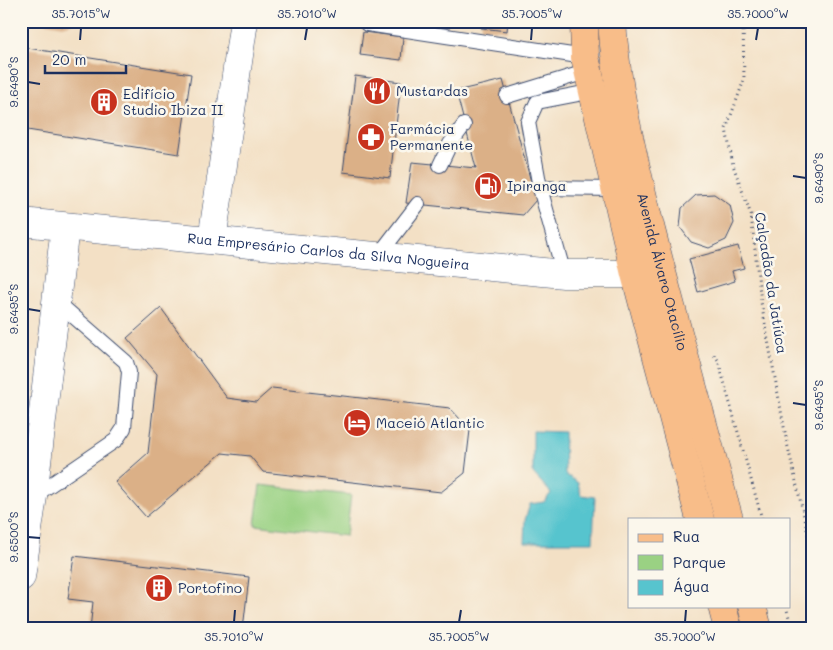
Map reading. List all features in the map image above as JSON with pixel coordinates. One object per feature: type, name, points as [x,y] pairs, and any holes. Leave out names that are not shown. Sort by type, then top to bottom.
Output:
[{"type":"main road","name":"Avenida Álvaro Otacílio","points":[[584,21],[589,73],[616,189],[636,274],[700,518]]},
{"type":"main road","name":"Avenida Álvaro Otacílio","points":[[612,21],[621,100],[642,194],[729,518]]},
{"type":"main road","points":[[723,608],[728,629]]},
{"type":"main road","points":[[753,608],[758,629]]},
{"type":"street","points":[[212,240],[244,21]]},
{"type":"street","name":"Rua Empresário Carlos da Silva Nogueira","points":[[21,222],[564,274],[636,274]]},
{"type":"street","points":[[21,577],[33,496],[65,227]]},
{"type":"lane","points":[[364,21],[367,24],[589,73]]},
{"type":"lane","points":[[508,96],[589,73]]},
{"type":"lane","points":[[564,274],[540,188],[528,122],[537,102],[589,73]]},
{"type":"lane","points":[[440,165],[450,144],[464,125]]},
{"type":"lane","points":[[540,188],[616,189]]},
{"type":"lane","points":[[378,256],[418,204]]},
{"type":"lane","points":[[33,496],[116,440],[124,428],[129,372],[126,362],[56,301]]},
{"type":"path","name":"Calçadão da Jatiúca","points":[[743,21],[744,80],[726,129],[733,165],[751,214],[761,302],[786,443],[812,551]]},
{"type":"path","points":[[787,608],[792,629]]},
{"type":"green space","points":[[260,485],[351,495],[346,536],[255,525]]},
{"type":"water","points":[[533,431],[564,432],[565,474],[578,483],[581,495],[595,497],[593,542],[524,542],[525,520],[530,504],[544,502],[551,493],[533,473]]},
{"type":"building","points":[[38,21],[76,21],[76,22],[63,26]]},
{"type":"building","points":[[482,21],[508,21],[507,31],[481,28]]},
{"type":"building","points":[[363,32],[403,37],[401,60],[360,55]]},
{"type":"building","name":"Edifício Studio Ibiza II","points":[[21,47],[191,74],[179,154],[21,129]]},
{"type":"building","name":"Farmácia Permanente","points":[[355,76],[401,82],[390,178],[343,172]]},
{"type":"building","points":[[503,80],[536,200],[523,215],[406,203],[412,162],[476,168],[456,91]]},
{"type":"building","points":[[714,194],[730,205],[734,223],[726,240],[709,248],[691,242],[680,227],[682,208],[696,195]]},
{"type":"building","points":[[738,246],[744,268],[732,271],[735,281],[698,292],[689,259]]},
{"type":"building","points":[[161,308],[227,398],[256,402],[272,388],[450,408],[470,430],[465,473],[441,492],[263,472],[250,456],[222,453],[146,517],[115,482],[148,453],[157,374],[127,338]]},
{"type":"building","name":"Portofino","points":[[74,556],[249,577],[243,629],[90,629],[93,602],[68,599]]},
{"type":"place","name":"Mustardas","points":[[377,91]]},
{"type":"place","name":"Edifício Studio Ibiza II","points":[[104,102]]},
{"type":"place","name":"Farmácia Permanente","points":[[371,137]]},
{"type":"place","name":"Ipiranga","points":[[488,186]]},
{"type":"place","name":"Maceió Atlantic","points":[[357,423]]},
{"type":"place","name":"Portofino","points":[[159,588]]}]
